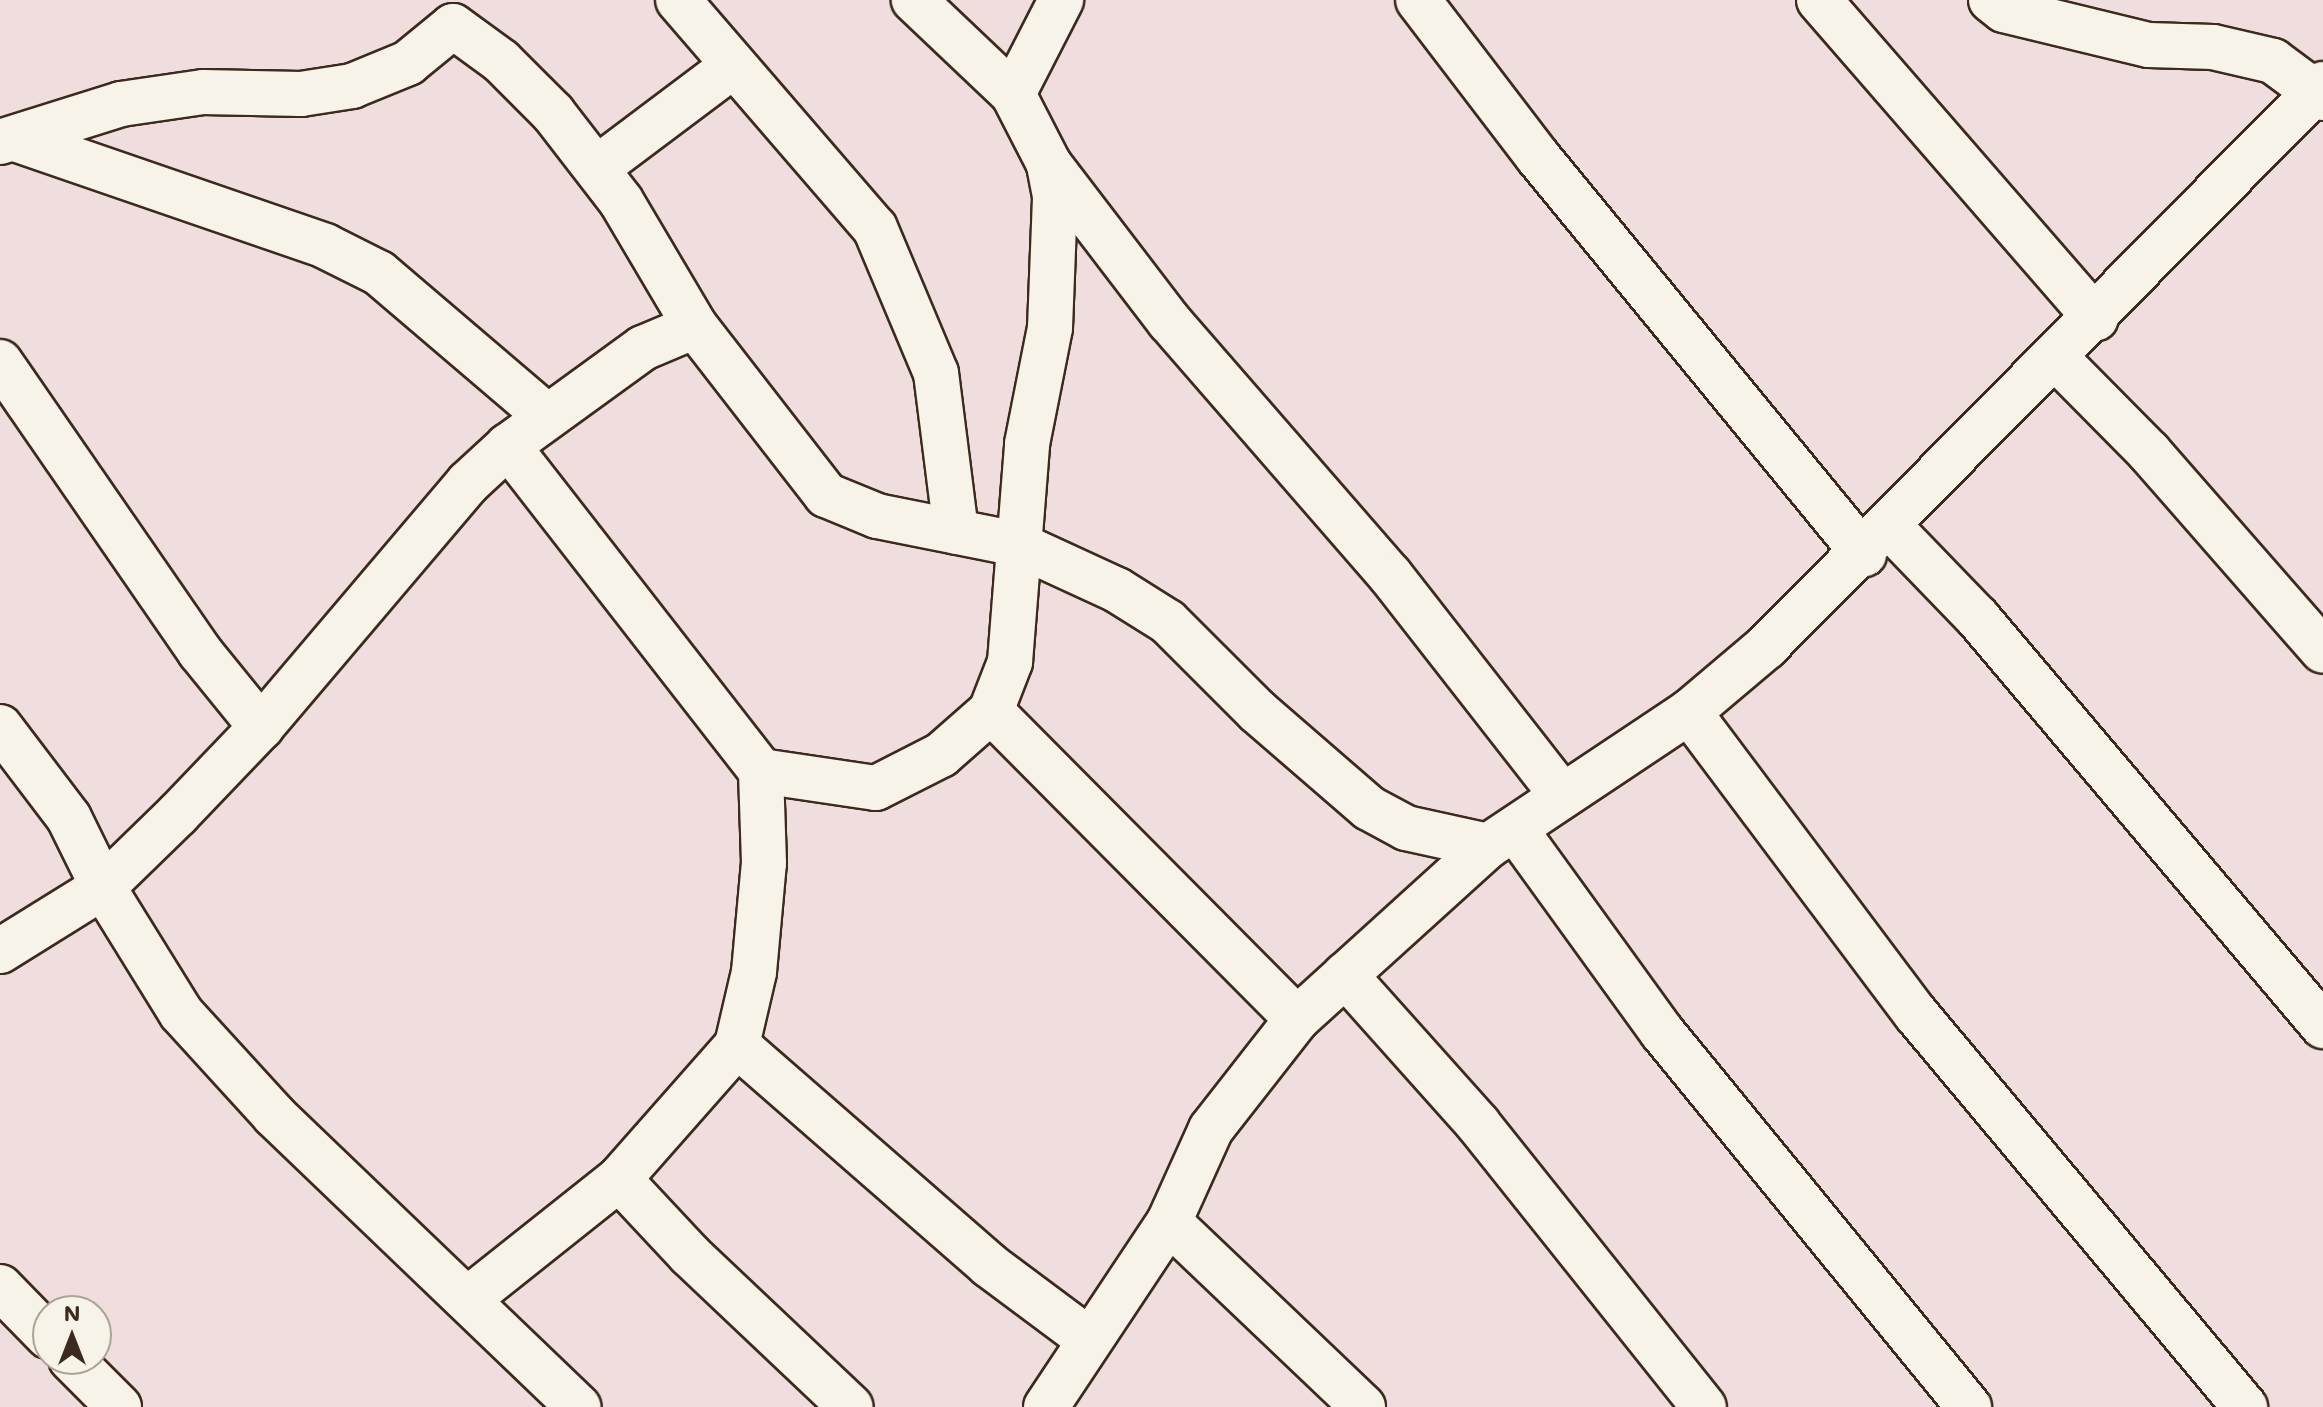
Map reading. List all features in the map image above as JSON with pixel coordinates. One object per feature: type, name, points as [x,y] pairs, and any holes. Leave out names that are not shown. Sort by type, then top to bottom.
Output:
[{"type":"street","points":[[678,0],[875,228],[905,288],[936,373],[956,532]]},
{"type":"street","points":[[914,0],[1013,94],[1049,164],[1169,321],[1390,575],[1562,795]]},
{"type":"street","points":[[1013,94],[1061,0]]},
{"type":"street","points":[[1418,0],[1538,157],[1876,540],[1987,628],[2323,1026]]},
{"type":"street","points":[[1819,0],[2096,319]]},
{"type":"street","points":[[1046,1407],[1087,1338],[1169,1222],[1211,1129],[1297,1019],[1502,837],[1689,712],[1876,540],[2321,91],[2273,61],[2213,47],[2149,45],[2004,10],[1991,0]]},
{"type":"street","points":[[8,140],[121,104],[203,92],[301,94],[352,86],[408,63],[443,13],[501,61],[553,113],[597,168],[695,326],[826,495],[877,516],[1017,544],[1117,590],[1168,622],[1257,711],[1369,808],[1406,828],[1502,837],[1969,1407]]},
{"type":"street","points":[[597,168],[733,66]]},
{"type":"street","points":[[8,140],[325,246],[379,273],[545,415]]},
{"type":"street","points":[[761,771],[876,788],[941,755],[991,711],[1010,662],[1027,444],[1050,328],[1055,196],[1049,164]]},
{"type":"street","points":[[0,951],[103,887],[261,727],[468,483],[508,446],[545,415],[643,348],[695,326]]},
{"type":"street","points":[[2055,357],[2149,452],[2323,651]]},
{"type":"street","points":[[0,362],[200,652],[261,727]]},
{"type":"street","points":[[468,1299],[619,1179],[737,1045],[754,972],[762,879],[761,771],[508,446]]},
{"type":"street","points":[[991,711],[1297,1019]]},
{"type":"street","points":[[1689,712],[1916,1014],[2245,1407]]},
{"type":"street","points":[[0,727],[69,818],[103,887],[181,1013],[274,1115],[579,1407]]},
{"type":"street","points":[[1345,975],[1478,1124],[1704,1407]]},
{"type":"street","points":[[737,1045],[989,1265],[1087,1338]]},
{"type":"street","points":[[619,1179],[690,1255],[851,1407]]},
{"type":"street","points":[[1169,1222],[1363,1407]]},
{"type":"street","points":[[0,1287],[32,1320]]},
{"type":"street","points":[[87,1375],[119,1407]]}]
